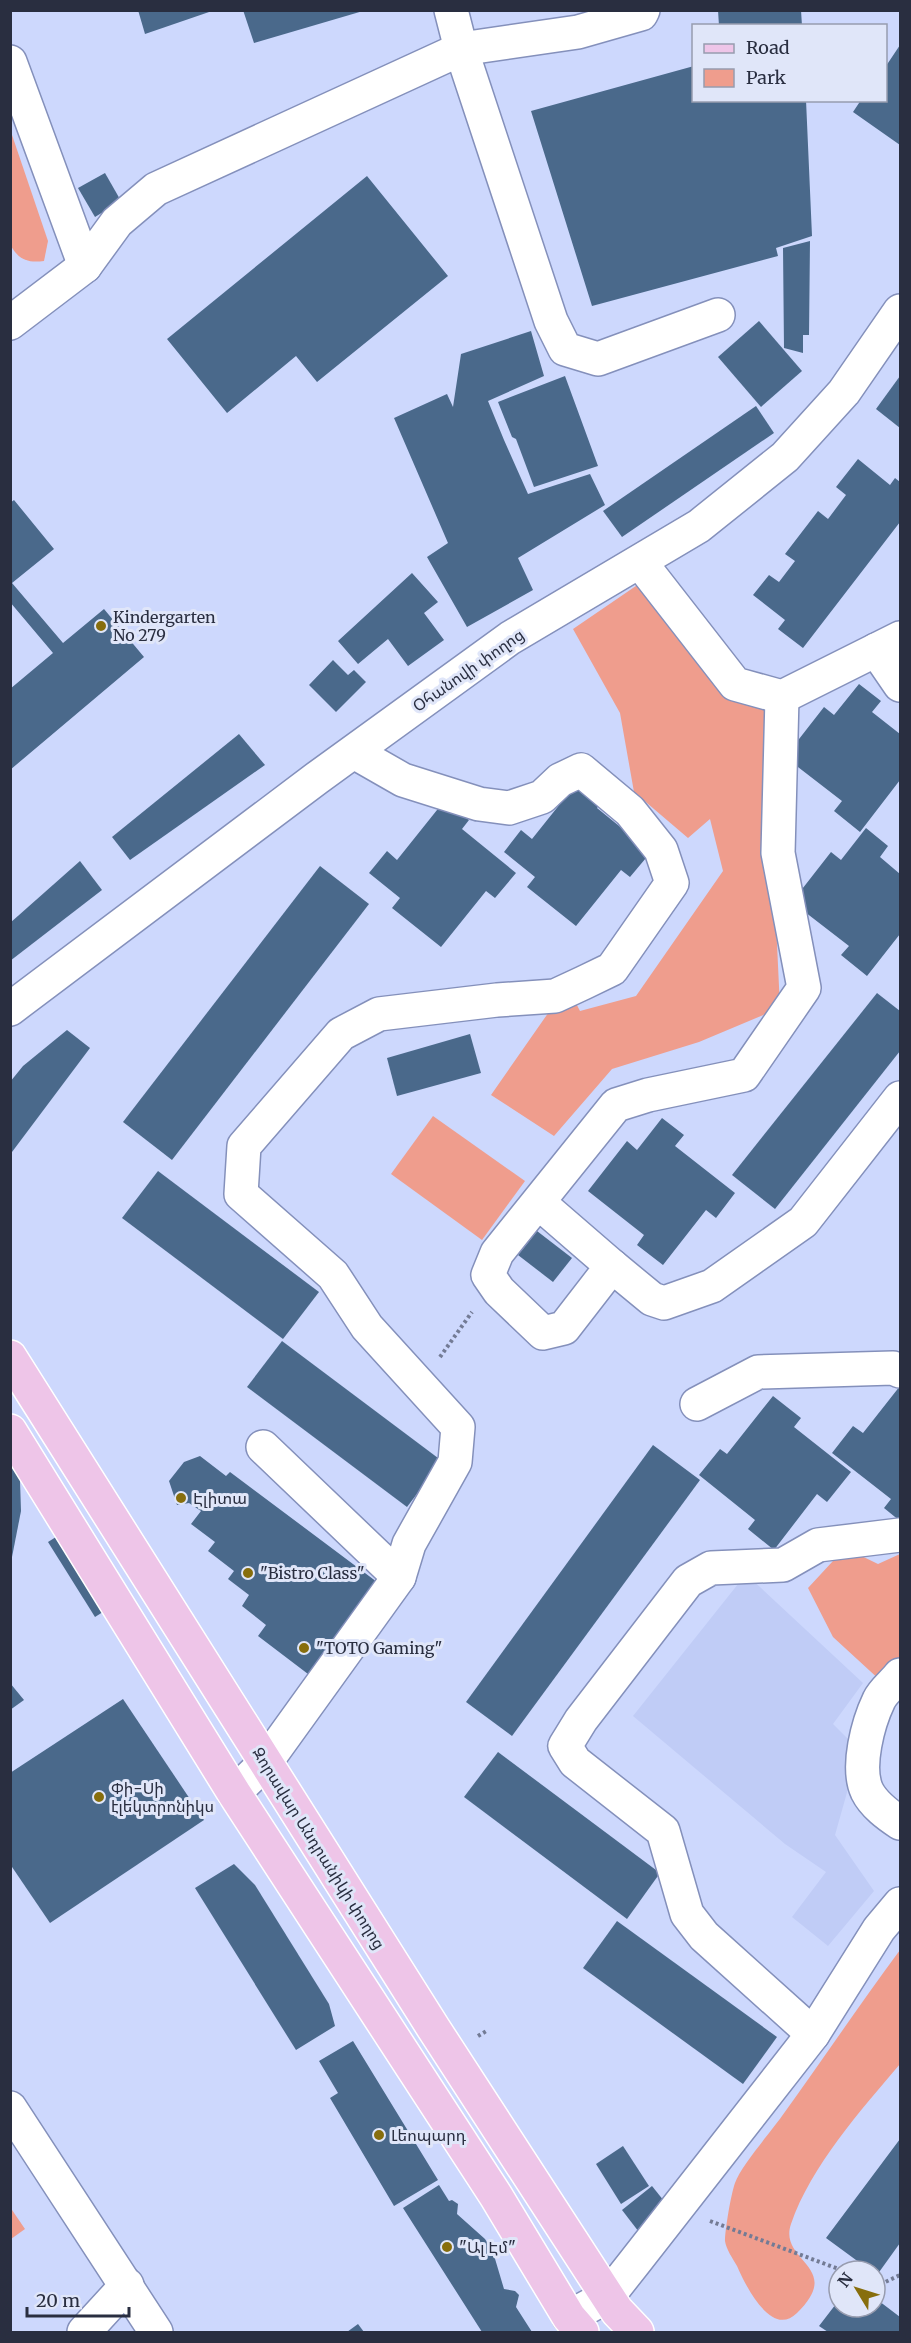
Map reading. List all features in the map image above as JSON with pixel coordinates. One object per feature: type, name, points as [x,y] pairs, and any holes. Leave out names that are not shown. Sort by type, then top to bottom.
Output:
[{"type":"main road","name":"Զորավար Անդրանիկի փողոց","points":[[10,1357],[454,2062],[608,2296],[637,2332]]},
{"type":"main road","points":[[10,1431],[234,1793],[496,2196],[575,2325]]},
{"type":"street","points":[[452,10],[460,49],[551,321],[565,349],[598,359],[718,315]]},
{"type":"street","points":[[10,323],[85,266],[117,222],[156,189],[460,49],[578,32],[641,14],[643,10]]},
{"type":"street","points":[[10,63],[85,266]]},
{"type":"street","name":"Օհանովի փողոց","points":[[10,1009],[510,638],[699,526],[785,457],[844,392],[900,311]]},
{"type":"street","points":[[640,562],[735,684],[782,697],[888,644],[900,685]]},
{"type":"street","points":[[612,1266],[564,1328],[543,1333],[488,1275],[497,1253],[616,1105],[648,1095],[744,1075],[804,988],[778,853],[782,697]]},
{"type":"street","points":[[234,1793],[265,1763],[399,1577],[409,1544],[455,1462],[458,1427],[368,1327],[333,1275],[241,1194],[244,1146],[341,1034],[379,1014],[497,1000],[555,996],[612,969],[672,883],[661,850],[630,811],[581,770],[560,780],[542,797],[508,808],[479,804],[403,780],[354,753]]},
{"type":"street","points":[[538,1202],[652,1299],[664,1303],[712,1286],[803,1222],[900,1098]]},
{"type":"street","points":[[697,1404],[758,1372],[893,1368],[900,1371]]},
{"type":"street","points":[[263,1447],[399,1577]]},
{"type":"street","points":[[813,2034],[704,1935],[687,1914],[663,1832],[575,1762],[565,1746],[581,1720],[688,1581],[711,1568],[783,1565],[818,1545],[900,1535]]},
{"type":"street","points":[[900,1675],[879,1699],[868,1732],[863,1767],[867,1790],[883,1811],[900,1823]]},
{"type":"street","points":[[575,2325],[608,2296],[813,2034],[879,1929],[900,1904]]},
{"type":"street","points":[[10,2109],[156,2332]]},
{"type":"street","points":[[84,2332],[127,2285]]},
{"type":"path","points":[[420,1384],[494,1282]]},
{"type":"path","points":[[677,2209],[827,2265]]},
{"type":"shaded area","points":[[746,1574],[863,1683],[833,1724],[859,1750],[835,1835],[874,1891],[828,1946],[792,1917],[826,1872],[785,1844],[633,1716]]},
{"type":"green space","points":[[11,132],[48,241],[44,261],[24,260],[11,246]]},
{"type":"green space","points":[[652,575],[776,711],[774,880],[780,1008],[699,1042],[612,1069],[554,1136],[491,1095],[567,986],[580,1011],[636,996],[723,871],[710,819],[688,838],[634,792],[620,713],[573,629]]},
{"type":"green space","points":[[433,1116],[525,1181],[482,1240],[391,1174]]},
{"type":"green space","points":[[845,1548],[878,1564],[900,1554],[900,1659],[882,1682],[833,1637],[808,1588]]},
{"type":"green space","points":[[900,1950],[900,2064],[838,2140],[800,2202],[791,2224],[789,2237],[793,2247],[813,2274],[814,2285],[810,2297],[797,2313],[787,2319],[778,2319],[760,2306],[753,2296],[725,2241],[735,2183],[749,2159]]},
{"type":"green space","points":[[10,2207],[25,2229],[11,2239],[10,2239]]},
{"type":"building","points":[[138,10],[212,10],[212,11],[145,34]]},
{"type":"building","points":[[243,10],[363,10],[363,11],[254,43]]},
{"type":"building","points":[[718,10],[801,10],[802,24],[719,24]]},
{"type":"building","points":[[900,45],[900,145],[853,112],[860,102],[887,102],[887,64]]},
{"type":"building","points":[[692,67],[692,102],[806,102],[812,236],[776,248],[778,256],[592,306],[531,111]]},
{"type":"building","points":[[105,173],[121,201],[95,217],[78,188]]},
{"type":"building","points":[[367,176],[448,276],[317,382],[296,356],[227,413],[167,339]]},
{"type":"building","points":[[810,241],[809,335],[803,335],[803,353],[784,348],[783,248]]},
{"type":"building","points":[[759,321],[802,371],[761,407],[718,357]]},
{"type":"building","points":[[531,331],[544,376],[488,401],[504,440],[528,494],[590,474],[605,505],[518,558],[533,590],[467,627],[427,557],[448,543],[394,418],[447,394],[453,407],[461,354]]},
{"type":"building","points":[[565,376],[598,466],[534,487],[516,439],[512,437],[498,402]]},
{"type":"building","points":[[900,376],[900,428],[876,409]]},
{"type":"building","points":[[756,406],[774,433],[622,537],[603,511]]},
{"type":"building","points":[[858,459],[890,485],[895,478],[900,482],[900,522],[803,648],[778,629],[785,620],[753,595],[769,575],[779,582],[795,561],[785,554],[818,511],[828,519],[846,495],[836,487]]},
{"type":"building","name":"Kindergarten No 279","points":[[14,500],[54,549],[12,583],[63,643],[104,609],[144,657],[10,770],[10,689],[53,653],[10,602],[10,503]]},
{"type":"building","points":[[412,573],[438,602],[424,613],[444,640],[408,666],[388,639],[358,664],[338,641]]},
{"type":"building","points":[[333,660],[348,675],[354,670],[366,682],[336,712],[309,685]]},
{"type":"building","points":[[859,684],[881,701],[872,712],[900,734],[900,780],[860,832],[834,811],[842,801],[785,757],[824,707],[834,715]]},
{"type":"building","points":[[239,734],[265,765],[130,860],[112,837]]},
{"type":"building","points":[[580,779],[604,799],[597,808],[651,852],[630,877],[621,870],[576,926],[527,887],[535,877],[504,852],[521,830],[532,839]]},
{"type":"building","points":[[445,800],[469,820],[462,829],[516,873],[495,898],[486,891],[441,947],[392,908],[400,898],[369,873],[387,851],[397,860]]},
{"type":"building","points":[[866,828],[888,846],[880,857],[900,874],[900,934],[867,976],[841,955],[849,946],[792,902],[831,852],[841,860]]},
{"type":"building","points":[[80,861],[102,890],[10,961],[10,923]]},
{"type":"building","points":[[320,866],[369,904],[172,1160],[123,1122]]},
{"type":"building","points":[[877,993],[900,1011],[900,1051],[775,1209],[732,1175]]},
{"type":"building","points":[[67,1030],[90,1048],[12,1152],[10,1082],[23,1066]]},
{"type":"building","points":[[470,1034],[481,1073],[397,1096],[387,1058]]},
{"type":"building","points":[[662,1118],[684,1135],[675,1146],[735,1193],[716,1218],[706,1210],[663,1265],[637,1245],[644,1235],[588,1191],[627,1141],[637,1150]]},
{"type":"building","points":[[158,1171],[319,1292],[283,1339],[122,1218]]},
{"type":"building","points":[[537,1231],[572,1258],[553,1282],[518,1255]]},
{"type":"building","points":[[282,1341],[442,1461],[407,1507],[247,1387]]},
{"type":"building","points":[[900,1386],[900,1521],[884,1508],[891,1499],[832,1453],[853,1426],[863,1433]]},
{"type":"building","points":[[773,1396],[801,1418],[794,1427],[851,1472],[827,1502],[817,1494],[774,1550],[748,1529],[755,1520],[699,1475],[720,1449],[727,1454]]},
{"type":"building","points":[[653,1445],[700,1480],[512,1736],[466,1702]]},
{"type":"building","points":[[10,1449],[19,1450],[21,1511],[12,1557]]},
{"type":"building","points":[[200,1456],[226,1476],[230,1472],[377,1582],[308,1674],[258,1636],[266,1625],[242,1606],[249,1595],[228,1579],[234,1571],[208,1551],[215,1542],[191,1524],[201,1511],[189,1503],[177,1505],[169,1481],[184,1462]]},
{"type":"building","points":[[67,1530],[114,1605],[95,1617],[48,1542]]},
{"type":"building","points":[[10,1683],[24,1700],[10,1710]]},
{"type":"building","name":"Փի-Սի էլեկտրոնիկս","points":[[123,1699],[204,1820],[50,1923],[10,1864],[10,1773]]},
{"type":"building","points":[[498,1752],[660,1873],[627,1919],[464,1797]]},
{"type":"building","points":[[234,1864],[255,1885],[329,2004],[335,2026],[296,2050],[195,1888]]},
{"type":"building","points":[[617,1921],[777,2037],[743,2084],[583,1968]]},
{"type":"building","points":[[353,2041],[438,2180],[394,2206],[330,2098],[338,2093],[319,2061]]},
{"type":"building","points":[[900,2139],[900,2243],[887,2261],[887,2259],[855,2259],[826,2238]]},
{"type":"building","points":[[623,2146],[649,2186],[621,2204],[596,2164]]},
{"type":"building","points":[[439,2185],[449,2201],[452,2200],[458,2204],[457,2214],[485,2239],[493,2252],[504,2289],[515,2291],[519,2295],[516,2307],[532,2332],[482,2332],[403,2208]]},
{"type":"building","points":[[652,2186],[672,2211],[642,2236],[622,2210]]},
{"type":"building","points":[[887,2307],[900,2317],[900,2332],[828,2332],[819,2326],[827,2316],[827,2319],[887,2319]]},
{"type":"building","points":[[358,2324],[364,2332],[347,2332]]},
{"type":"place","name":"Kindergarten No 279","points":[[101,626]]},
{"type":"place","name":"Էլիտա","points":[[181,1498]]},
{"type":"place","name":"\"Bistro Class\"","points":[[248,1573]]},
{"type":"place","name":"\"TOTO Gaming\"","points":[[304,1648]]},
{"type":"place","name":"Փի-Սի էլեկտրոնիկս","points":[[99,1797]]},
{"type":"place","name":"Լեոպարդ","points":[[379,2135]]},
{"type":"place","name":"\"Ալ Էմ\"","points":[[447,2247]]}]
